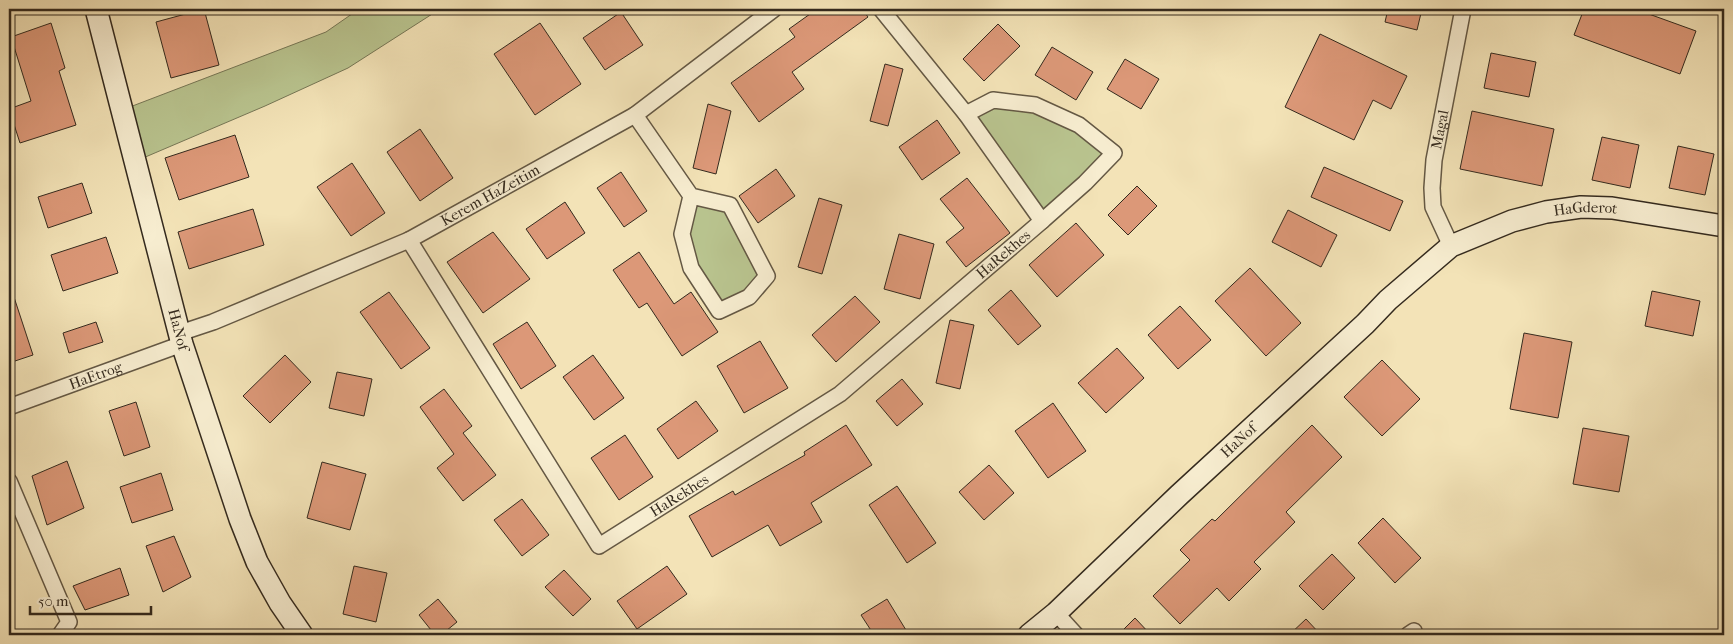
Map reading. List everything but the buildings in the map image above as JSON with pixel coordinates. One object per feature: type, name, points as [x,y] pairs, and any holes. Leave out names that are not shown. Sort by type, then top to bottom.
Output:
[{"type":"street","name":"HaNof","points":[[96,9],[181,339],[240,520],[257,562],[280,603],[302,635]]},
{"type":"street","name":"Kerem HaZeitim","points":[[181,339],[222,318],[409,240],[635,115],[774,9]]},
{"type":"street","name":"HaRekhes","points":[[881,9],[966,114],[1042,221]]},
{"type":"street","name":"Magal","points":[[1451,246],[1433,207],[1432,188],[1435,151],[1463,9]]},
{"type":"street","name":"HaRekhes","points":[[409,240],[599,546],[840,394],[1042,221],[1085,183],[1114,153],[1079,125],[1035,105],[993,100],[966,114]]},
{"type":"street","points":[[635,115],[691,196],[730,205],[767,276],[750,297],[719,311],[691,268],[682,234],[691,196]]},
{"type":"street","name":"HaGderot","points":[[1451,246],[1512,222],[1546,212],[1581,207],[1612,208],[1724,226]]},
{"type":"street","name":"HaNof","points":[[1029,635],[1056,613],[1365,324],[1388,300],[1451,246]]},
{"type":"street","name":"HaEtrog","points":[[9,407],[181,339]]},
{"type":"street","points":[[9,481],[69,622],[60,635]]},
{"type":"street","points":[[1056,613],[1076,635]]},
{"type":"green space","points":[[359,9],[440,9],[348,68],[136,161],[122,110],[326,32]]},
{"type":"green space","points":[[993,100],[1035,105],[1114,153],[1042,221],[966,114]]},
{"type":"green space","points":[[691,196],[730,205],[767,276],[719,311],[682,234]]}]
